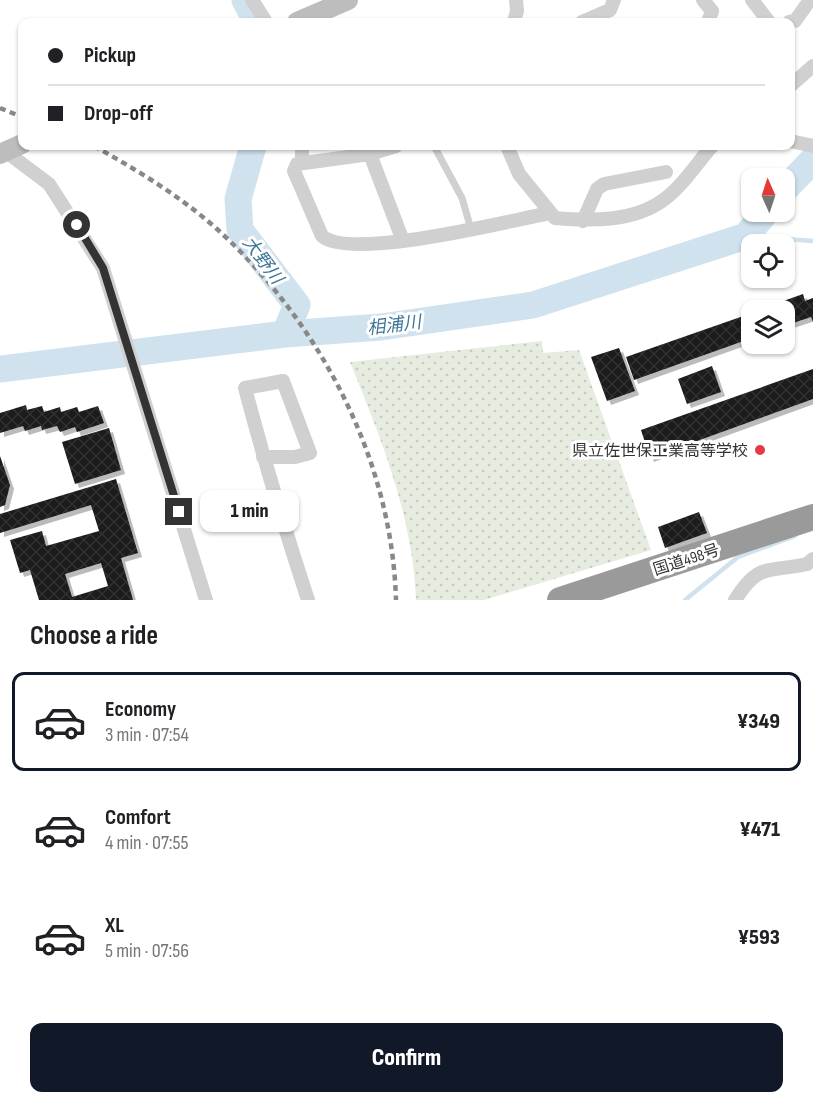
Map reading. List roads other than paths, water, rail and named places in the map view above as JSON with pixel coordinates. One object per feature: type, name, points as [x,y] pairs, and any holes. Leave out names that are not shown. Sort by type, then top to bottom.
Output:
[{"type":"highway","name":"国道498号","points":[[560,600],[813,517]]},
{"type":"street","points":[[252,0],[263,18]]},
{"type":"street","points":[[306,18],[348,0]]},
{"type":"street","points":[[515,18],[518,11],[516,0]]},
{"type":"street","points":[[591,18],[610,10],[614,0]]},
{"type":"street","points":[[703,0],[712,11],[709,18]]},
{"type":"street","points":[[752,0],[766,18]]},
{"type":"street","points":[[794,18],[810,0]]},
{"type":"street","points":[[795,18],[813,21]]},
{"type":"street","points":[[795,82],[813,66]]},
{"type":"street","points":[[795,142],[813,146]]},
{"type":"street","points":[[9,150],[49,184],[103,268],[206,600]]},
{"type":"street","points":[[302,150],[302,164]]},
{"type":"street","points":[[509,150],[519,174],[555,218],[584,221],[626,215],[661,202],[708,150]]},
{"type":"street","points":[[403,241],[372,151],[297,164],[294,171],[322,236],[329,243],[342,245],[403,241],[550,213]]},
{"type":"street","points":[[584,221],[597,189],[604,184],[666,172]]},
{"type":"street","points":[[263,457],[295,457],[310,453],[283,381],[245,388],[263,457],[308,600]]},
{"type":"street","points":[[735,600],[749,578],[757,572],[807,564],[813,559]]},
{"type":"lane","points":[[436,150],[462,198],[471,229]]},
{"type":"waterway","name":"大野川","points":[[245,0],[255,18]]},
{"type":"waterway","name":"大野川","points":[[252,150],[238,199],[240,230],[297,305],[285,334]]},
{"type":"waterway","name":"相浦川","points":[[795,179],[813,160]]},
{"type":"waterway","name":"相浦川","points":[[0,369],[285,334],[381,327],[533,305],[746,236],[758,222]]},
{"type":"waterway","points":[[795,240],[813,241]]},
{"type":"waterway","points":[[685,600],[738,557],[795,536]]},
{"type":"railway","points":[[0,108],[18,115]]},
{"type":"railway","points":[[101,150],[158,184],[217,229],[254,266],[288,307],[318,351],[344,397],[365,445],[381,496],[391,547],[396,600]]},
{"type":"place","name":"県立佐世保工業高等学校","points":[[760,450]]}]
